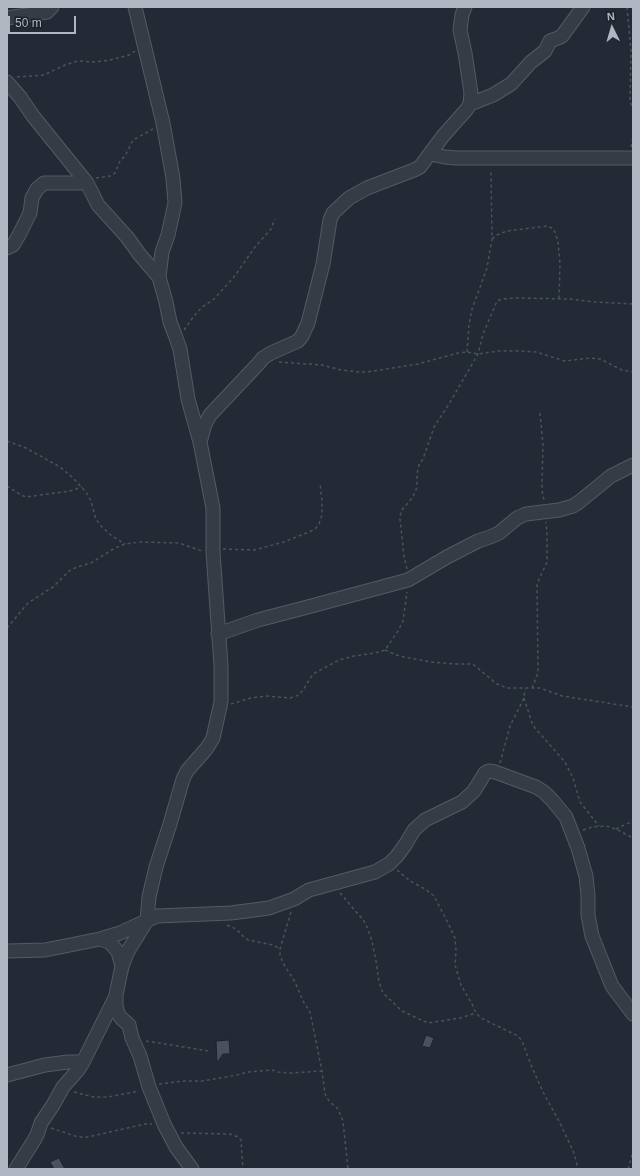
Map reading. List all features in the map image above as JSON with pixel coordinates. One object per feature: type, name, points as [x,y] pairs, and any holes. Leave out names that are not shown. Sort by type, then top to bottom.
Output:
[{"type":"street","points":[[7,18],[47,12],[52,7]]},
{"type":"street","points":[[135,7],[163,123],[174,178],[175,203],[168,235],[162,252],[159,277]]},
{"type":"street","points":[[200,442],[205,424],[210,415],[253,368],[263,358],[298,341],[302,336],[308,322],[323,264],[330,220],[333,213],[350,198],[366,188],[420,167],[443,136],[462,116],[470,104],[470,87],[460,30],[462,15],[465,7]]},
{"type":"street","points":[[470,104],[493,95],[512,84],[534,58],[545,51],[550,41],[562,36],[583,7]]},
{"type":"street","points":[[11,80],[33,116],[87,183],[98,205],[127,237],[140,256],[159,277],[164,292],[170,322],[180,349],[188,399],[200,442],[213,508],[213,552],[221,666],[221,702],[218,718],[213,738],[207,748],[187,771],[183,779],[156,867],[149,897],[147,920],[128,951],[122,966],[116,995],[116,1009],[121,1018],[129,1025],[149,1087],[176,1147],[192,1169]]},
{"type":"street","points":[[430,154],[445,157],[491,158],[633,158]]},
{"type":"street","points":[[7,248],[13,245],[19,235],[30,213],[32,198],[37,189],[44,183],[87,183]]},
{"type":"street","points":[[218,634],[258,620],[408,580],[447,557],[478,541],[495,535],[517,518],[526,514],[573,506],[611,476],[633,465]]},
{"type":"street","points":[[7,952],[45,950],[100,939],[120,933],[157,916],[245,912],[269,908],[294,899],[309,890],[375,872],[389,864],[397,856],[419,825],[425,820],[462,802],[474,791],[485,773],[489,771],[536,787],[552,800],[566,817],[574,834],[586,876],[588,915],[592,936],[612,986],[633,1014]]},
{"type":"street","points":[[100,939],[109,942],[114,946],[118,952],[122,966]]},
{"type":"street","points":[[16,1169],[37,1135],[41,1123],[53,1106],[63,1087],[83,1062],[116,995]]},
{"type":"street","points":[[7,1075],[45,1065],[83,1062]]},
{"type":"path","points":[[627,7],[630,50],[630,101],[633,110]]},
{"type":"path","points":[[11,80],[44,75],[65,65],[78,61],[95,62],[110,60],[129,55],[145,45]]},
{"type":"path","points":[[87,183],[97,178],[110,176],[115,173],[120,161],[125,156],[133,140],[163,123]]},
{"type":"path","points":[[467,352],[469,325],[472,310],[487,268],[492,239],[491,158]]},
{"type":"path","points":[[183,331],[202,307],[214,299],[234,277],[255,247],[271,229],[275,219]]},
{"type":"path","points":[[492,239],[507,231],[547,226],[552,228],[558,242],[560,264],[559,298]]},
{"type":"path","points":[[230,704],[251,698],[267,696],[290,698],[298,695],[313,674],[339,660],[385,650],[394,637],[403,621],[409,587],[400,519],[401,511],[413,497],[417,487],[419,465],[423,459],[434,427],[478,354],[483,334],[498,301],[502,299],[516,298],[559,298],[633,304]]},
{"type":"path","points":[[278,362],[322,365],[352,372],[367,372],[418,364],[458,353],[467,352],[478,354],[498,351],[536,352],[565,361],[590,358],[600,359],[622,370],[633,372]]},
{"type":"path","points":[[532,688],[538,673],[537,584],[547,558],[547,535],[544,512],[546,506],[542,490],[543,445],[540,413]]},
{"type":"path","points":[[7,442],[26,448],[60,467],[86,492],[91,501],[96,519],[100,525],[124,544]]},
{"type":"path","points":[[7,628],[28,603],[52,587],[69,571],[91,563],[124,544],[140,542],[179,543],[205,552],[213,552],[222,549],[254,550],[284,542],[311,531],[319,524],[322,515],[320,482]]},
{"type":"path","points":[[7,486],[26,497],[70,491],[82,487]]},
{"type":"path","points":[[385,650],[399,656],[431,662],[474,665],[501,686],[507,688],[540,688],[562,696],[633,706]]},
{"type":"path","points":[[495,772],[499,764],[510,726],[524,698],[525,689]]},
{"type":"path","points":[[524,698],[532,723],[565,762],[573,778],[580,802],[599,826]]},
{"type":"path","points":[[616,829],[633,821]]},
{"type":"path","points":[[574,834],[592,827],[606,826],[616,829],[633,838]]},
{"type":"path","points":[[389,864],[410,881],[425,888],[434,896],[455,938],[455,965],[461,985],[476,1013],[481,1018],[518,1036],[522,1041],[540,1085],[574,1153],[578,1169]]},
{"type":"path","points":[[331,884],[364,921],[372,941],[379,982],[383,993],[402,1011],[428,1023],[460,1018],[476,1013]]},
{"type":"path","points":[[294,899],[290,920],[280,949],[280,955],[310,1012],[325,1094],[329,1101],[338,1109],[343,1121],[348,1169]]},
{"type":"path","points":[[225,924],[233,927],[248,940],[273,945],[280,949]]},
{"type":"path","points":[[132,1038],[170,1046],[209,1051]]},
{"type":"path","points":[[63,1087],[72,1092],[94,1097],[108,1097],[130,1093],[161,1084],[219,1078],[248,1072],[272,1070],[291,1073],[322,1071]]},
{"type":"path","points":[[37,1135],[47,1128],[52,1127],[78,1137],[88,1137],[145,1124],[209,1134],[234,1135],[242,1140],[243,1169]]},
{"type":"path","points":[[628,1169],[633,1152]]},
{"type":"building","points":[[426,1035],[434,1038],[430,1048],[422,1046]]},
{"type":"building","points":[[229,1040],[230,1054],[223,1054],[217,1063],[216,1041]]},
{"type":"building","points":[[59,1158],[65,1169],[54,1169],[50,1162]]}]
